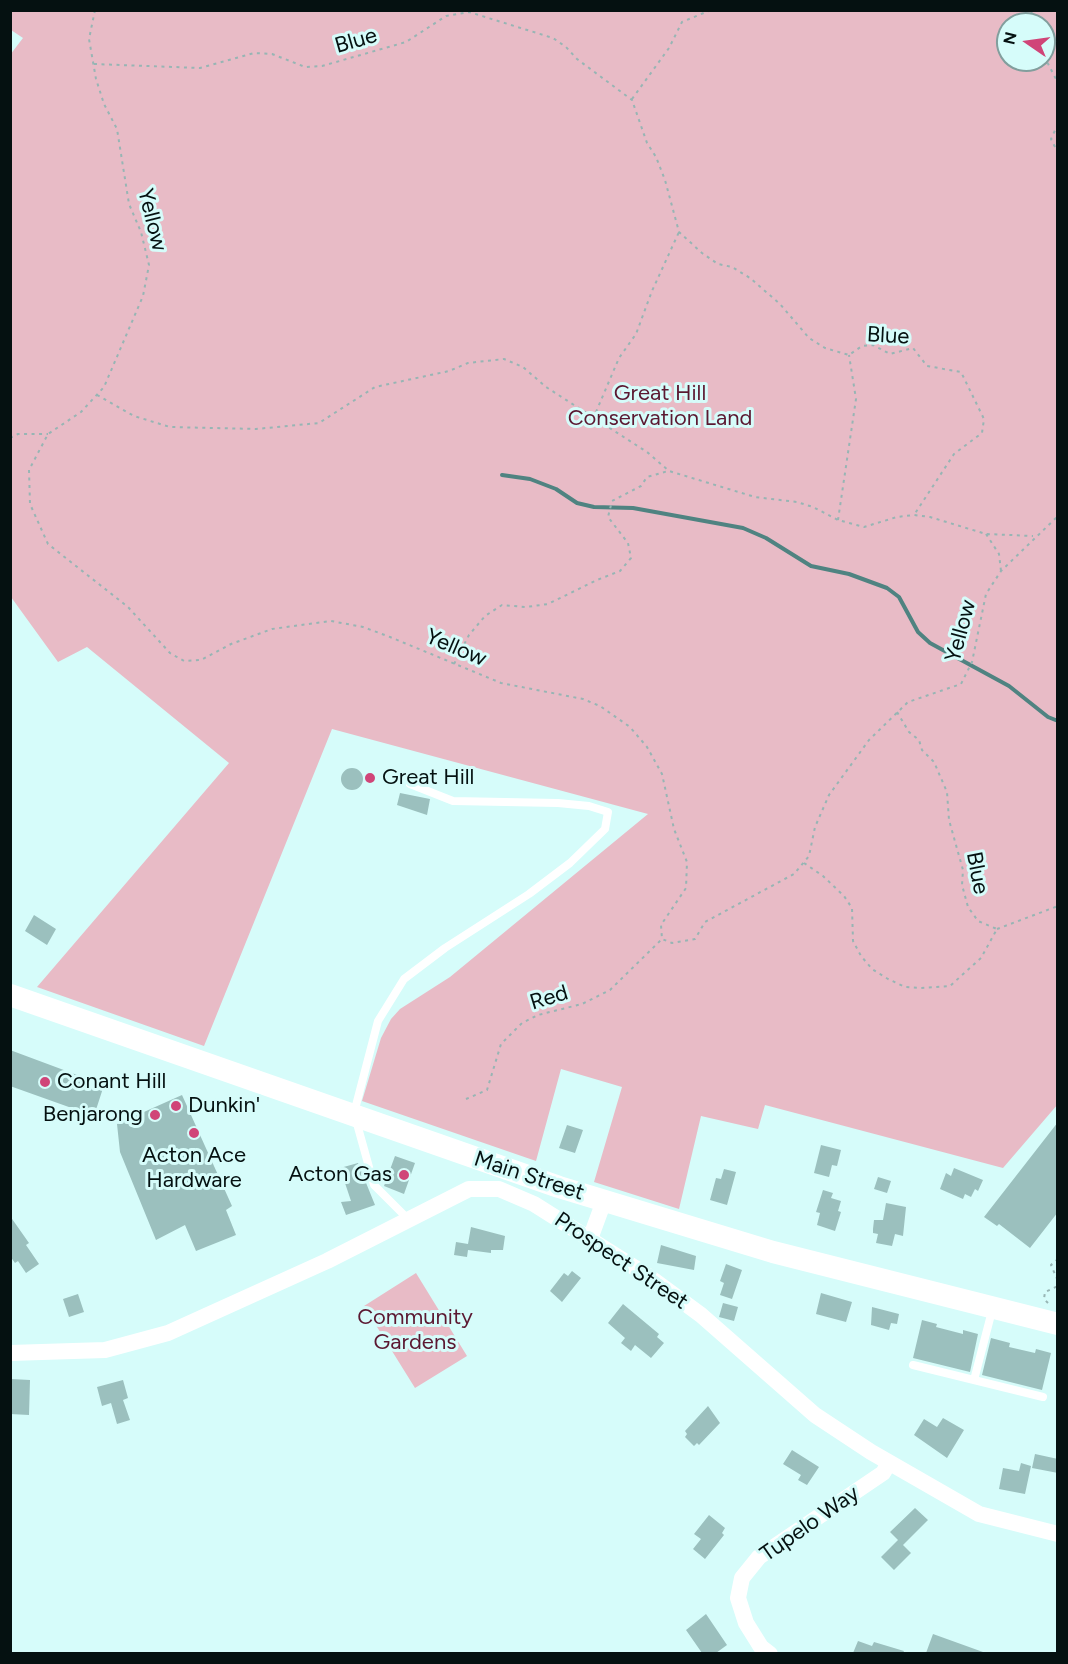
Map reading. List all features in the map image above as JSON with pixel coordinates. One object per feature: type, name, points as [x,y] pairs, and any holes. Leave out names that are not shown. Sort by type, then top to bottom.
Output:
[{"type":"main road","name":"Main Street","points":[[10,995],[354,1113],[483,1161],[604,1201],[773,1251],[993,1307],[1054,1315]]},
{"type":"street","points":[[476,1189],[483,1161]]},
{"type":"street","name":"Prospect Street","points":[[10,1353],[105,1350],[168,1333],[410,1221],[469,1189],[500,1189],[534,1204],[648,1276],[701,1316],[815,1415],[889,1463],[979,1514],[1058,1534]]},
{"type":"street","points":[[590,1239],[604,1201]]},
{"type":"street","name":"Tupelo Way","points":[[770,1653],[761,1647],[746,1623],[738,1598],[742,1578],[759,1557],[883,1473],[889,1463]]},
{"type":"lane","points":[[410,784],[453,801],[558,803],[589,806],[608,812],[605,829],[570,862],[529,894],[445,948],[404,979],[378,1021],[354,1113],[374,1185],[410,1221]]},
{"type":"lane","points":[[974,1380],[993,1307]]},
{"type":"lane","points":[[913,1365],[1043,1397]]},
{"type":"path","name":"Yellow","points":[[95,10],[89,39],[94,64],[104,104],[117,129],[129,204],[141,232],[149,266],[143,296],[118,359],[97,395],[81,412],[48,434],[29,470],[30,504],[48,544],[128,607],[170,653],[184,661],[201,660],[231,644],[272,628],[331,621],[363,627],[501,683],[583,699],[600,706],[630,727],[647,747],[662,774],[674,829],[687,862],[686,888],[661,925],[662,939]]},
{"type":"path","points":[[593,418],[619,358],[636,334],[652,291],[679,232],[665,180],[656,157],[647,143],[632,100],[669,48],[682,22],[711,10]]},
{"type":"path","name":"Blue","points":[[94,64],[200,68],[254,53],[272,54],[304,67],[322,66],[406,42],[446,16],[469,12],[554,38],[566,46],[577,59],[632,100]]},
{"type":"path","points":[[1058,124],[1051,139],[1058,153]]},
{"type":"path","name":"Blue","points":[[679,232],[718,264],[732,267],[750,278],[780,304],[808,338],[825,348],[849,355],[862,346],[873,345],[890,354],[913,348],[927,366],[961,372],[984,419],[982,433],[954,454],[914,515]]},
{"type":"path","points":[[837,520],[846,476],[856,399],[849,355]]},
{"type":"path","points":[[97,395],[134,416],[170,427],[256,429],[319,423],[375,387],[449,371],[468,363],[504,359],[523,367],[593,418],[647,452],[669,471],[755,497],[797,502],[813,507],[837,520],[864,527],[897,517],[914,515],[930,517],[986,534],[1034,536]]},
{"type":"path","points":[[10,438],[18,434],[48,434]]},
{"type":"path","points":[[454,664],[469,635],[485,616],[502,605],[526,607],[548,604],[620,571],[631,558],[628,543],[608,517],[612,501],[641,486],[647,477],[669,471]]},
{"type":"path","name":"Yellow","points":[[804,863],[829,795],[869,740],[908,702],[961,684],[972,662],[986,594],[1001,572],[1034,536],[1058,516]]},
{"type":"path","points":[[986,534],[994,543],[999,554],[1001,572]]},
{"type":"path","name":"Blue","points":[[897,712],[909,732],[919,740],[922,750],[934,762],[947,792],[949,820],[963,870],[962,885],[968,907],[978,921],[997,929]]},
{"type":"path","points":[[662,939],[672,943],[695,939],[705,922],[786,879],[804,863],[823,876],[852,908],[853,941],[861,956],[872,969],[905,987],[936,989],[950,986],[981,958],[997,929],[1058,906]]},
{"type":"path","name":"Red","points":[[466,1099],[487,1090],[501,1044],[522,1023],[538,1015],[582,1004],[610,990],[662,939]]},
{"type":"path","points":[[1058,1259],[1052,1265],[1058,1281]]},
{"type":"path","points":[[1054,1315],[1044,1299],[1045,1292],[1058,1286]]},
{"type":"green space","name":"Great Hill Conservation Land","points":[[11,10],[1057,11],[1058,1104],[1003,1168],[765,1105],[758,1129],[701,1116],[679,1209],[594,1182],[622,1087],[561,1069],[536,1161],[362,1101],[381,1038],[391,1019],[400,1009],[450,977],[648,814],[332,729],[204,1046],[37,987],[229,763],[87,647],[58,662],[11,597],[10,55],[23,38],[11,30]]},
{"type":"green space","name":"Community Gardens","points":[[416,1273],[467,1356],[415,1388],[364,1306]]},
{"type":"building","points":[[352,768],[362,775],[363,779],[356,789],[352,790],[342,783],[341,779],[348,769]]},
{"type":"building","points":[[400,793],[430,799],[427,815],[397,805]]},
{"type":"building","points":[[34,915],[56,929],[47,945],[25,931]]},
{"type":"building","points":[[10,1050],[104,1085],[94,1116],[10,1086]]},
{"type":"building","points":[[182,1095],[232,1206],[226,1210],[236,1235],[196,1251],[185,1225],[156,1240],[120,1152],[117,1124]]},
{"type":"building","points":[[1058,1122],[1058,1212],[1030,1248],[999,1224],[997,1226],[984,1217]]},
{"type":"building","points":[[567,1125],[583,1130],[575,1153],[559,1148]]},
{"type":"building","points":[[821,1145],[841,1150],[837,1166],[832,1165],[829,1177],[814,1173]]},
{"type":"building","points":[[395,1156],[415,1163],[404,1194],[384,1186]]},
{"type":"building","points":[[358,1163],[375,1205],[346,1215],[341,1202],[351,1201],[340,1168]]},
{"type":"building","points":[[954,1168],[983,1180],[978,1191],[975,1189],[971,1197],[965,1194],[963,1199],[940,1189],[946,1173],[951,1176]]},
{"type":"building","points":[[724,1169],[736,1172],[727,1205],[710,1200],[716,1178],[721,1179]]},
{"type":"building","points":[[878,1177],[891,1181],[887,1193],[874,1189]]},
{"type":"building","points":[[823,1190],[833,1193],[831,1198],[841,1201],[838,1211],[841,1212],[835,1231],[817,1225],[820,1213],[816,1212]]},
{"type":"building","points":[[886,1203],[906,1207],[903,1236],[895,1234],[892,1246],[876,1243],[878,1234],[873,1233],[874,1220],[883,1220]]},
{"type":"building","points":[[10,1216],[29,1243],[26,1245],[39,1264],[26,1273],[18,1261],[15,1263],[10,1256]]},
{"type":"building","points":[[471,1227],[505,1236],[503,1250],[491,1250],[491,1253],[468,1250],[467,1257],[454,1255],[456,1242],[468,1244]]},
{"type":"building","points":[[661,1245],[696,1256],[694,1270],[657,1263]]},
{"type":"building","points":[[726,1264],[742,1270],[732,1299],[720,1295],[724,1283],[720,1281]]},
{"type":"building","points":[[572,1271],[581,1278],[562,1302],[550,1291],[564,1273],[568,1276]]},
{"type":"building","points":[[821,1293],[852,1302],[846,1322],[816,1314]]},
{"type":"building","points":[[78,1294],[84,1312],[69,1317],[63,1299]]},
{"type":"building","points":[[723,1303],[738,1307],[734,1321],[719,1317]]},
{"type":"building","points":[[623,1304],[659,1334],[657,1337],[664,1343],[651,1358],[635,1345],[631,1351],[621,1343],[625,1338],[608,1323]]},
{"type":"building","points":[[872,1307],[899,1314],[897,1324],[891,1323],[889,1330],[871,1325]]},
{"type":"building","points":[[922,1320],[937,1324],[936,1327],[963,1334],[963,1330],[978,1334],[970,1372],[913,1358]]},
{"type":"building","points":[[991,1338],[1010,1343],[1009,1347],[1035,1353],[1036,1349],[1051,1353],[1042,1390],[982,1375]]},
{"type":"building","points":[[11,1379],[30,1380],[29,1415],[10,1414]]},
{"type":"building","points":[[123,1380],[128,1398],[123,1400],[130,1420],[117,1424],[111,1403],[102,1406],[97,1387]]},
{"type":"building","points":[[708,1406],[720,1423],[699,1445],[697,1443],[694,1446],[685,1437],[687,1434],[685,1431]]},
{"type":"building","points":[[943,1418],[964,1430],[947,1458],[914,1435],[924,1419],[937,1427]]},
{"type":"building","points":[[792,1450],[819,1467],[807,1485],[798,1480],[801,1475],[783,1464]]},
{"type":"building","points":[[1035,1454],[1058,1459],[1058,1473],[1032,1468]]},
{"type":"building","points":[[1021,1463],[1031,1466],[1025,1494],[999,1489],[1003,1468],[1019,1471]]},
{"type":"building","points":[[915,1508],[928,1520],[903,1545],[911,1553],[894,1570],[881,1557],[898,1540],[890,1532]]},
{"type":"building","points":[[709,1515],[725,1528],[722,1533],[724,1535],[705,1559],[693,1549],[701,1539],[694,1534]]},
{"type":"building","points":[[706,1614],[727,1645],[716,1653],[702,1653],[686,1630]]},
{"type":"building","points":[[933,1634],[983,1652],[983,1653],[926,1653]]},
{"type":"building","points":[[858,1641],[872,1646],[874,1642],[904,1651],[903,1653],[853,1653]]},
{"type":"waterway","points":[[502,475],[530,479],[556,489],[577,503],[594,507],[633,508],[743,528],[766,538],[811,566],[849,574],[887,588],[899,597],[918,632],[930,643],[1009,686],[1048,717],[1058,721]]},
{"type":"place","name":"Great Hill","points":[[370,778]]},
{"type":"place","name":"Conant Hill","points":[[45,1082]]},
{"type":"place","name":"Dunkin'","points":[[176,1106]]},
{"type":"place","name":"Benjarong","points":[[155,1115]]},
{"type":"place","name":"Acton Ace Hardware","points":[[194,1133]]},
{"type":"place","name":"Acton Gas","points":[[404,1175]]}]
